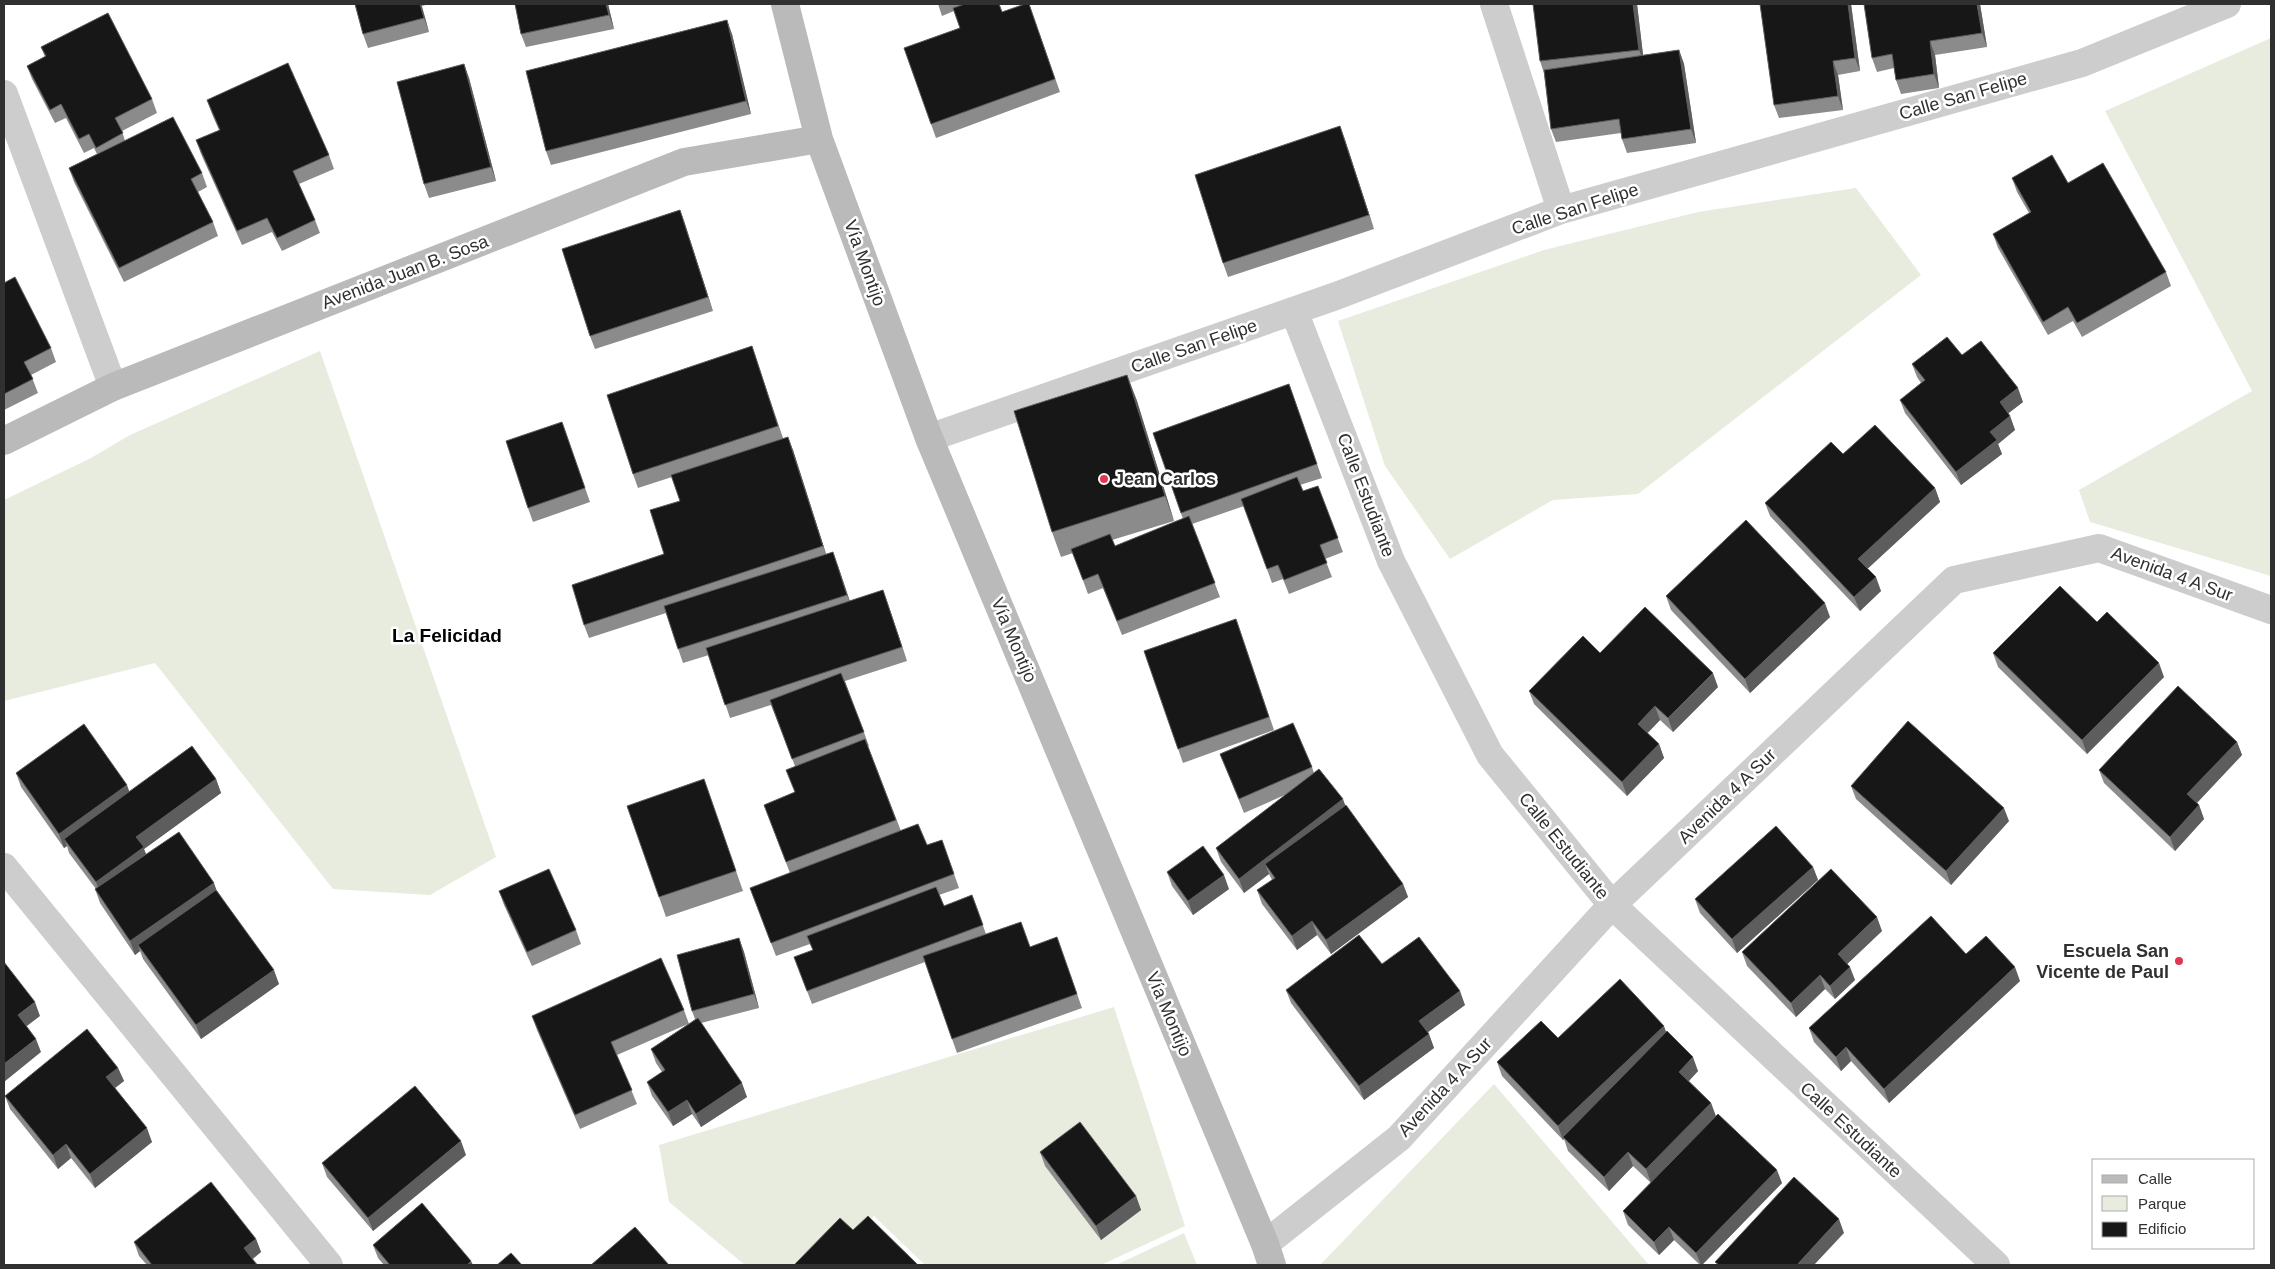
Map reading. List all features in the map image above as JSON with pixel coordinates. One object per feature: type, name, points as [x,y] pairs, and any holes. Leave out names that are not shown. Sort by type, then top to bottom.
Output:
[{"type":"main road","name":"Vía Montijo","points":[[785,4],[819,138],[930,438],[1268,1255]]},
{"type":"main road","name":"Avenida Juan B. Sosa","points":[[4,441],[113,387],[684,162],[819,138]]},
{"type":"street","points":[[1494,4],[1561,210]]},
{"type":"street","name":"Calle San Felipe","points":[[930,438],[1294,311],[1561,210],[2082,63],[2227,4]]},
{"type":"street","points":[[4,94],[113,387]]},
{"type":"street","name":"Calle Estudiante","points":[[1294,311],[1390,561],[1490,754],[1612,905],[1996,1265]]},
{"type":"street","name":"Avenida 4 A Sur","points":[[1268,1255],[1399,1138],[1612,905],[1954,580],[2099,548],[2271,610]]},
{"type":"street","points":[[4,867],[329,1265]]},
{"type":"green space","points":[[2271,38],[2271,576],[2090,522],[2079,490],[2252,391],[2105,111]]},
{"type":"green space","points":[[1856,188],[1921,275],[1638,494],[1553,500],[1450,559],[1385,466],[1338,321],[1544,250],[1698,212]]},
{"type":"green space","points":[[320,351],[496,857],[430,895],[333,889],[155,663],[4,701],[4,500],[91,458],[130,435]]},
{"type":"green space","points":[[1114,1007],[1185,1226],[1101,1265],[925,1265],[874,1216],[811,1265],[745,1265],[669,1202],[659,1145]]},
{"type":"green space","points":[[1494,1084],[1649,1265],[1320,1265]]},
{"type":"green space","points":[[1184,1233],[1197,1265],[1116,1265]]},
{"type":"building","points":[[355,4],[420,4],[424,18],[363,34]]},
{"type":"building","points":[[515,4],[606,4],[609,15],[521,34]]},
{"type":"building","points":[[965,4],[999,4],[1002,12],[1029,4],[1055,79],[931,124],[904,48],[960,28],[953,8]]},
{"type":"building","points":[[1533,4],[1633,4],[1639,50],[1540,61]]},
{"type":"building","points":[[1760,4],[1848,4],[1855,58],[1833,61],[1838,96],[1774,105]]},
{"type":"building","points":[[1864,4],[1977,4],[1982,33],[1930,41],[1934,74],[1896,80],[1892,54],[1872,58]]},
{"type":"building","points":[[108,13],[152,99],[115,118],[123,133],[96,148],[89,134],[79,139],[61,104],[50,110],[27,66],[46,56],[41,47]]},
{"type":"building","points":[[727,20],[746,101],[546,151],[526,71]]},
{"type":"building","points":[[1679,50],[1691,129],[1622,139],[1619,119],[1551,129],[1544,70]]},
{"type":"building","points":[[288,63],[329,155],[293,171],[315,220],[277,238],[267,218],[237,231],[196,140],[220,130],[207,100]]},
{"type":"building","points":[[464,64],[491,167],[424,184],[397,82]]},
{"type":"building","points":[[173,117],[202,173],[191,179],[213,222],[119,268],[69,168]]},
{"type":"building","points":[[1340,126],[1369,215],[1223,263],[1195,175]]},
{"type":"building","points":[[2052,155],[2068,183],[2103,163],[2166,272],[2077,323],[2068,307],[2043,322],[1993,234],[2031,212],[2012,178]]},
{"type":"building","points":[[680,210],[708,297],[590,336],[562,249]]},
{"type":"building","points":[[15,277],[51,348],[24,362],[33,379],[4,394],[4,283]]},
{"type":"building","points":[[1947,337],[1962,355],[1981,341],[2018,388],[2000,402],[2010,416],[1990,432],[1997,440],[1956,472],[1900,400],[1925,380],[1912,364]]},
{"type":"building","points":[[752,346],[778,426],[633,474],[607,395]]},
{"type":"building","points":[[1127,375],[1165,496],[1052,532],[1014,411]]},
{"type":"building","points":[[1289,384],[1317,464],[1181,513],[1153,433]]},
{"type":"building","points":[[562,422],[585,488],[528,508],[506,441]]},
{"type":"building","points":[[1875,425],[1935,488],[1858,559],[1876,577],[1854,597],[1765,503],[1831,442],[1843,454]]},
{"type":"building","points":[[788,437],[823,546],[584,625],[572,585],[664,554],[650,510],[680,501],[671,475]]},
{"type":"building","points":[[1297,477],[1303,491],[1318,486],[1338,538],[1320,545],[1327,563],[1284,580],[1278,565],[1267,569],[1241,499]]},
{"type":"building","points":[[1189,516],[1215,583],[1117,621],[1098,574],[1083,580],[1071,549],[1110,534],[1115,546]]},
{"type":"building","points":[[1746,520],[1825,603],[1745,679],[1666,596]]},
{"type":"building","points":[[833,552],[847,595],[678,649],[664,606]]},
{"type":"building","points":[[2060,586],[2097,622],[2107,612],[2159,663],[2082,740],[1993,653]]},
{"type":"building","points":[[883,590],[902,647],[725,705],[706,648]]},
{"type":"building","points":[[1645,607],[1713,673],[1668,718],[1655,706],[1638,724],[1659,744],[1622,782],[1529,691],[1583,636],[1600,653]]},
{"type":"building","points":[[1236,619],[1269,717],[1178,749],[1144,651]]},
{"type":"building","points":[[841,673],[864,732],[792,759],[770,700]]},
{"type":"building","points":[[2178,686],[2237,742],[2187,794],[2199,805],[2170,837],[2099,770]]},
{"type":"building","points":[[1908,721],[2004,808],[1946,871],[1851,786]]},
{"type":"building","points":[[1293,723],[1312,767],[1239,799],[1220,754]]},
{"type":"building","points":[[84,724],[127,785],[59,834],[16,773]]},
{"type":"building","points":[[865,739],[896,820],[786,862],[764,805],[795,792],[786,770]]},
{"type":"building","points":[[192,746],[216,779],[136,837],[144,847],[96,882],[64,839]]},
{"type":"building","points":[[1319,769],[1343,799],[1239,879],[1216,848]]},
{"type":"building","points":[[704,779],[736,871],[659,897],[627,806]]},
{"type":"building","points":[[1346,805],[1403,884],[1326,940],[1312,921],[1292,936],[1257,890],[1275,878],[1265,864]]},
{"type":"building","points":[[918,824],[927,845],[942,840],[954,874],[771,943],[750,888]]},
{"type":"building","points":[[1776,826],[1813,867],[1732,939],[1695,899]]},
{"type":"building","points":[[179,832],[214,883],[130,941],[95,889]]},
{"type":"building","points":[[1203,846],[1224,875],[1188,901],[1167,872]]},
{"type":"building","points":[[549,869],[576,930],[527,952],[499,891]]},
{"type":"building","points":[[1831,869],[1877,917],[1838,954],[1850,967],[1830,986],[1820,975],[1791,1003],[1742,952]]},
{"type":"building","points":[[936,887],[944,906],[972,895],[983,925],[807,991],[794,957],[813,950],[807,936]]},
{"type":"building","points":[[216,890],[274,970],[196,1025],[138,945]]},
{"type":"building","points":[[1931,916],[1966,954],[1986,936],[2015,967],[1884,1089],[1846,1047],[1836,1057],[1809,1028]]},
{"type":"building","points":[[1021,922],[1030,947],[1057,937],[1077,994],[952,1039],[923,956]]},
{"type":"building","points":[[1359,935],[1382,964],[1419,937],[1460,991],[1419,1021],[1429,1034],[1359,1086],[1286,990]]},
{"type":"building","points":[[739,938],[754,994],[692,1011],[677,955]]},
{"type":"building","points":[[661,958],[684,1010],[611,1042],[632,1090],[575,1115],[532,1016]]},
{"type":"building","points":[[4,962],[35,1002],[18,1015],[36,1039],[4,1064]]},
{"type":"building","points":[[1620,979],[1664,1026],[1558,1126],[1497,1062],[1541,1021],[1558,1038]]},
{"type":"building","points":[[698,1018],[742,1083],[696,1114],[687,1100],[668,1112],[647,1082],[665,1070],[651,1049]]},
{"type":"building","points":[[87,1029],[118,1068],[106,1077],[147,1128],[90,1174],[66,1144],[53,1155],[5,1096]]},
{"type":"building","points":[[1667,1031],[1693,1057],[1679,1072],[1711,1103],[1646,1169],[1628,1152],[1604,1177],[1563,1137]]},
{"type":"building","points":[[415,1086],[461,1141],[368,1218],[322,1163]]},
{"type":"building","points":[[1718,1114],[1777,1170],[1696,1253],[1669,1227],[1654,1242],[1623,1211]]},
{"type":"building","points":[[1080,1122],[1136,1196],[1096,1226],[1040,1152]]},
{"type":"building","points":[[1794,1177],[1839,1219],[1797,1265],[1719,1265],[1715,1262]]},
{"type":"building","points":[[211,1182],[256,1239],[244,1248],[257,1265],[152,1265],[134,1242]]},
{"type":"building","points":[[422,1203],[471,1261],[467,1265],[390,1265],[373,1245]]},
{"type":"building","points":[[868,1216],[918,1265],[794,1265],[840,1218],[853,1230]]},
{"type":"building","points":[[635,1227],[669,1265],[591,1265]]},
{"type":"building","points":[[511,1253],[522,1265],[497,1265]]},
{"type":"place","name":"Jean Carlos","points":[[1104,479]]},
{"type":"place","name":"Escuela San Vicente de Paul","points":[[2179,961]]},
{"type":"district","name":"La Felicidad","points":[[447,635]]}]
